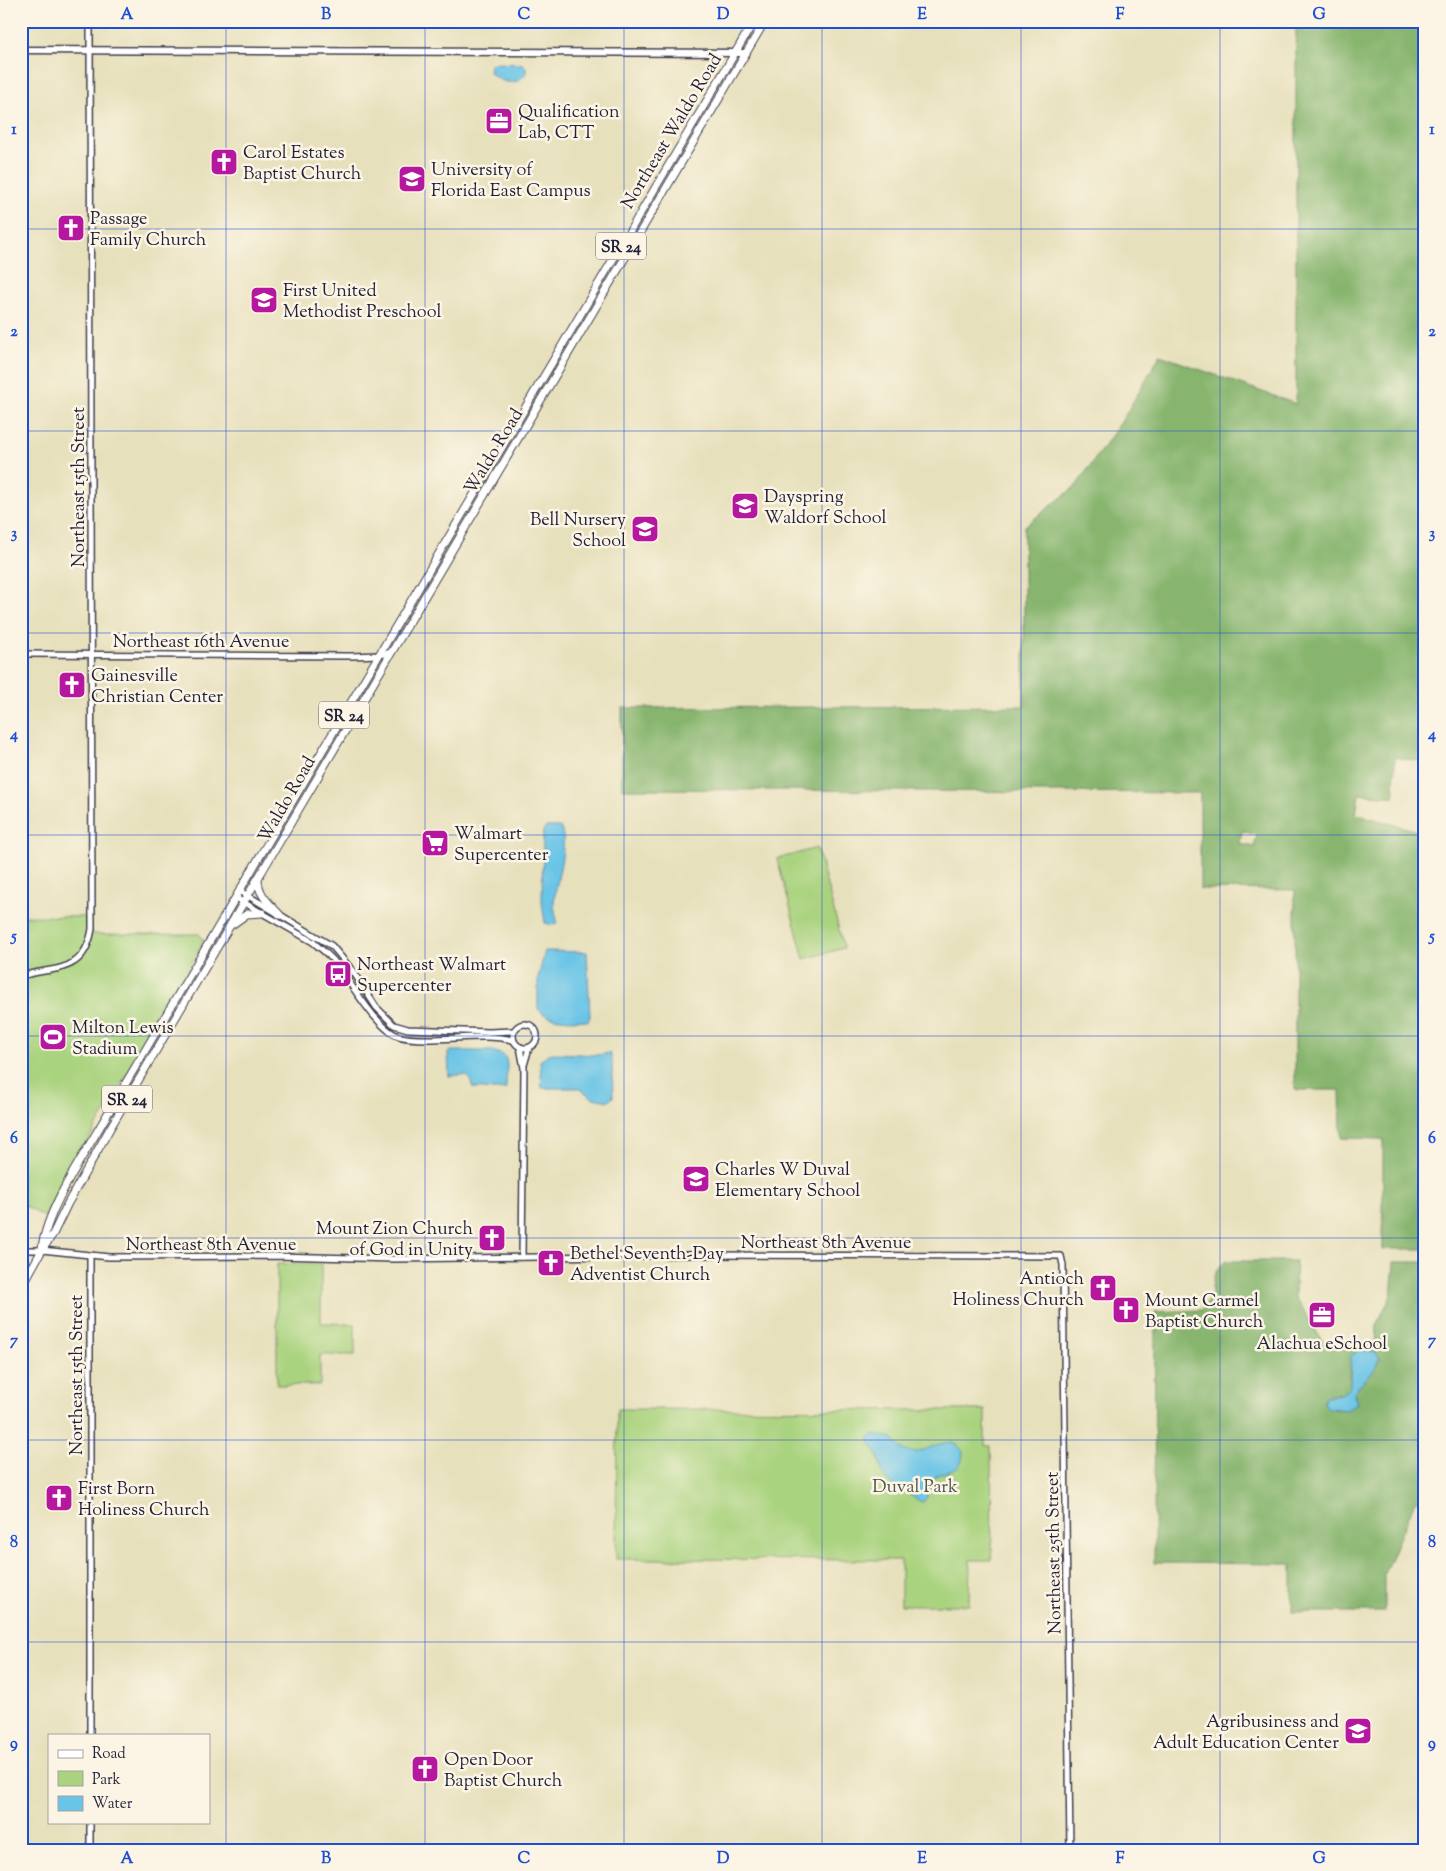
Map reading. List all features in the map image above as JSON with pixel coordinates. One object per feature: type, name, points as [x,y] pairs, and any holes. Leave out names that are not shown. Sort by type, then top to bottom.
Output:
[{"type":"highway","name":"SR 24","points":[[735,53],[754,21]]},
{"type":"highway","name":"SR 24","points":[[746,53],[764,21]]},
{"type":"highway","name":"Northeast Waldo Road","points":[[405,612],[735,53]]},
{"type":"highway","name":"Northeast Waldo Road","points":[[561,366],[746,53]]},
{"type":"highway","points":[[689,132],[696,136]]},
{"type":"highway","name":"Waldo Road","points":[[21,1288],[53,1234],[105,1136],[561,366]]},
{"type":"highway","name":"Waldo Road","points":[[42,1250],[44,1232],[69,1183],[405,612]]},
{"type":"highway","points":[[258,878],[258,887],[262,896],[280,915]]},
{"type":"highway","points":[[229,927],[247,914],[262,913]]},
{"type":"highway","points":[[21,1255],[26,1264],[26,1280]]},
{"type":"main road","points":[[21,50],[746,53]]},
{"type":"street","name":"Northeast 15th Street","points":[[21,976],[36,971],[59,969],[76,961],[84,952],[90,940],[92,924],[90,21]]},
{"type":"street","name":"Northeast 16th Avenue","points":[[21,654],[380,655]]},
{"type":"street","points":[[380,655],[389,655]]},
{"type":"street","points":[[238,895],[280,915],[332,946],[360,982],[376,1007],[394,1025],[408,1029],[489,1032],[513,1031],[524,1023],[534,1028],[537,1040],[529,1048],[524,1068]]},
{"type":"street","points":[[246,899],[262,913],[313,942],[323,950],[354,987],[378,1021],[387,1030],[398,1036],[421,1039],[489,1037],[513,1040],[520,1047],[524,1068],[522,1257]]},
{"type":"street","points":[[354,987],[360,982]]},
{"type":"street","points":[[513,1031],[513,1040]]},
{"type":"street","points":[[520,1047],[529,1048]]},
{"type":"street","name":"Northeast 8th Avenue","points":[[21,1250],[42,1250],[108,1257],[275,1256],[384,1259],[692,1256],[1061,1256]]},
{"type":"street","name":"Northeast 15th Street","points":[[90,1256],[90,1734]]},
{"type":"street","name":"Northeast 25th Street","points":[[1061,1256],[1063,1265],[1070,1850]]},
{"type":"street","points":[[90,1824],[90,1850]]},
{"type":"green space","points":[[1296,21],[1425,21],[1425,762],[1395,757],[1394,797],[1359,794],[1356,814],[1425,833],[1425,1249],[1383,1249],[1383,1139],[1341,1138],[1340,1090],[1295,1090],[1295,890],[1200,889],[1200,793],[622,789],[622,708],[1024,706],[1024,527],[1076,486],[1123,419],[1160,355],[1296,404]],"holes":[[[1242,831],[1257,835],[1254,847],[1240,844]]]},
{"type":"green space","points":[[817,848],[844,948],[804,959],[777,859]]},
{"type":"green space","points":[[21,916],[85,917],[93,934],[199,934],[204,941],[44,1217],[21,1203]]},
{"type":"green space","points":[[1226,1261],[1296,1261],[1295,1297],[1325,1345],[1376,1345],[1377,1323],[1391,1296],[1394,1262],[1425,1262],[1425,1500],[1415,1501],[1384,1574],[1384,1612],[1292,1612],[1292,1564],[1154,1563],[1155,1312],[1201,1310],[1212,1297],[1215,1273]],"holes":[[[1365,1350],[1376,1353],[1380,1359],[1358,1387],[1355,1396],[1357,1403],[1341,1410],[1325,1405],[1323,1400],[1328,1395],[1342,1394],[1350,1387],[1351,1358]]]},
{"type":"green space","points":[[277,1264],[321,1264],[321,1323],[355,1324],[355,1355],[320,1355],[320,1385],[277,1385]]},
{"type":"green space","name":"Duval Park","points":[[617,1409],[985,1410],[985,1446],[991,1446],[992,1560],[970,1560],[969,1605],[901,1605],[901,1560],[616,1559]]},
{"type":"water","points":[[494,63],[523,64],[526,68],[526,73],[517,81],[504,81],[489,72],[490,65]]},
{"type":"water","points":[[546,827],[560,827],[563,834],[554,904],[557,923],[554,925],[545,923],[542,903],[543,831]]},
{"type":"water","points":[[545,951],[587,952],[590,1017],[588,1021],[554,1018],[538,1009],[538,978]]},
{"type":"water","points":[[450,1051],[492,1051],[503,1055],[507,1064],[506,1089],[473,1088],[466,1075],[449,1076],[448,1053]]},
{"type":"water","points":[[610,1053],[613,1097],[609,1101],[593,1098],[579,1088],[542,1088],[540,1061],[548,1054],[598,1055]]},
{"type":"water","points":[[1360,1350],[1376,1353],[1380,1359],[1377,1366],[1356,1389],[1354,1393],[1357,1403],[1346,1410],[1328,1408],[1323,1402],[1326,1397],[1341,1395],[1350,1387],[1351,1356]]},
{"type":"water","points":[[874,1434],[892,1438],[907,1452],[922,1451],[946,1443],[956,1443],[963,1452],[962,1460],[956,1469],[937,1476],[933,1480],[927,1497],[923,1502],[888,1482],[884,1477],[878,1456],[868,1438]]},
{"type":"place","name":"Qualification Lab, CTT","points":[[499,121]]},
{"type":"place","name":"Carol Estates Baptist Church","points":[[224,162]]},
{"type":"place","name":"University of Florida East Campus","points":[[412,179]]},
{"type":"place","name":"Passage Family Church","points":[[71,228]]},
{"type":"place","name":"First United Methodist Preschool","points":[[264,300]]},
{"type":"place","name":"Dayspring Waldorf School","points":[[745,506]]},
{"type":"place","name":"Bell Nursery School","points":[[645,529]]},
{"type":"place","name":"Gainesville Christian Center","points":[[72,685]]},
{"type":"place","name":"Walmart Supercenter","points":[[435,843]]},
{"type":"place","name":"Northeast Walmart Supercenter","points":[[338,974]]},
{"type":"place","name":"Milton Lewis Stadium","points":[[53,1037]]},
{"type":"place","name":"Charles W Duval Elementary School","points":[[696,1179]]},
{"type":"place","name":"Mount Zion Church of God in Unity","points":[[492,1238]]},
{"type":"place","name":"Bethel Seventh-Day Adventist Church","points":[[551,1263]]},
{"type":"place","name":"Antioch Holiness Church","points":[[1103,1288]]},
{"type":"place","name":"Mount Carmel Baptist Church","points":[[1126,1310]]},
{"type":"place","name":"Alachua eSchool","points":[[1322,1315]]},
{"type":"place","name":"First Born Holiness Church","points":[[59,1498]]},
{"type":"place","name":"Agribusiness and Adult Education Center","points":[[1358,1731]]},
{"type":"place","name":"Open Door Baptist Church","points":[[425,1769]]}]
